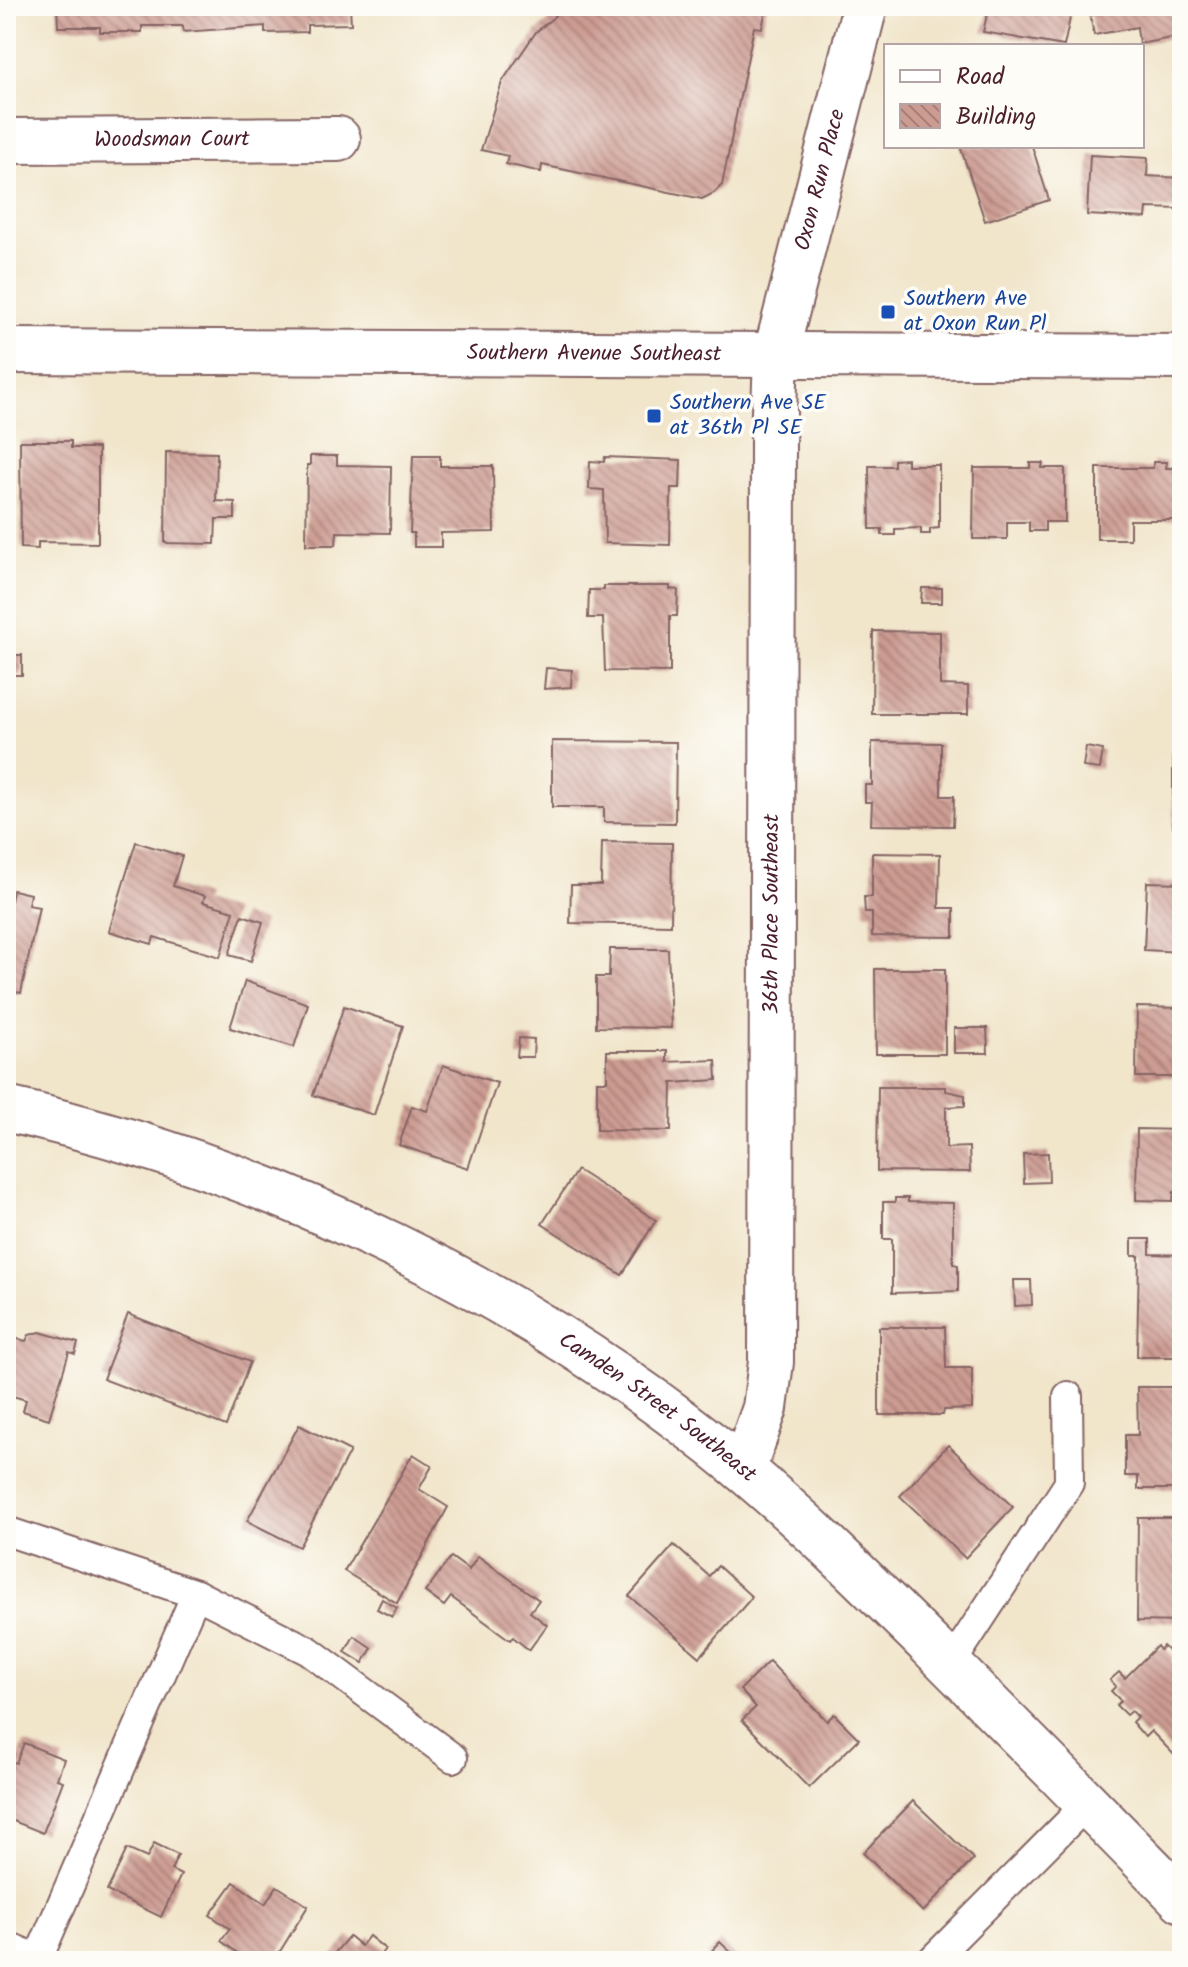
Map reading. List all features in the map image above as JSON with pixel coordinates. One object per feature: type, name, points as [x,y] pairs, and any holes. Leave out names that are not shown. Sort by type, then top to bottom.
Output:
[{"type":"street","name":"Oxon Run Place","points":[[776,353],[865,6]]},
{"type":"street","name":"Woodsman Court","points":[[6,141],[338,139]]},
{"type":"street","name":"Southern Avenue Southeast","points":[[6,351],[1182,357]]},
{"type":"street","name":"36th Place Southeast","points":[[743,1470],[765,1408],[771,1362],[773,442],[776,353]]},
{"type":"street","name":"Camden Street Southeast","points":[[6,1109],[204,1167],[296,1202],[410,1255],[567,1342],[672,1414],[743,1470],[841,1557],[1182,1900]]},
{"type":"street","points":[[6,1954],[22,1961]]},
{"type":"lane","points":[[950,1665],[1069,1483],[1068,1396]]},
{"type":"lane","points":[[6,1531],[196,1594],[309,1651],[453,1758]]},
{"type":"lane","points":[[37,1961],[196,1594]]},
{"type":"lane","points":[[931,1961],[1088,1803]]},
{"type":"building","points":[[57,6],[350,6],[351,24],[307,25],[307,32],[265,33],[265,26],[183,32],[183,26],[142,26],[142,32],[100,32],[100,27],[58,27]]},
{"type":"building","points":[[767,6],[762,28],[754,27],[722,185],[714,193],[702,199],[542,165],[541,172],[506,164],[508,156],[481,150],[502,82],[536,32],[555,16],[548,8]]},
{"type":"building","points":[[989,6],[1072,9],[1064,44],[983,32]]},
{"type":"building","points":[[1182,6],[1182,36],[1139,44],[1137,27],[1094,35],[1089,9]]},
{"type":"building","points":[[961,148],[1033,148],[1049,200],[985,221]]},
{"type":"building","points":[[1090,155],[1148,158],[1147,176],[1182,178],[1182,209],[1147,208],[1146,218],[1087,215]]},
{"type":"building","points":[[20,441],[71,441],[71,448],[98,448],[98,543],[38,542],[38,549],[21,548]]},
{"type":"building","points":[[166,452],[217,453],[216,501],[235,502],[235,519],[216,519],[215,544],[165,543]]},
{"type":"building","points":[[310,456],[337,456],[337,465],[391,466],[390,533],[337,532],[336,545],[306,545],[307,465],[310,465]]},
{"type":"building","points":[[413,456],[440,456],[440,466],[493,466],[494,532],[441,533],[441,547],[414,547],[414,533],[410,533]]},
{"type":"building","points":[[605,457],[681,460],[680,488],[671,488],[670,545],[605,543],[604,490],[589,489],[590,461],[604,462]]},
{"type":"building","points":[[907,459],[907,465],[939,465],[939,528],[930,529],[930,534],[921,534],[921,528],[895,529],[895,535],[882,535],[882,529],[870,529],[869,466],[894,466],[894,460]]},
{"type":"building","points":[[1153,462],[1167,462],[1166,468],[1182,468],[1182,520],[1130,520],[1130,539],[1097,539],[1097,468],[1153,468]]},
{"type":"building","points":[[1030,463],[1043,463],[1042,468],[1065,468],[1065,522],[1045,522],[1045,531],[1029,531],[1029,522],[1007,522],[1007,539],[973,539],[974,468],[1030,468]]},
{"type":"building","points":[[604,586],[670,586],[670,589],[678,590],[677,616],[670,616],[670,672],[605,671],[603,618],[588,618],[589,590],[604,590]]},
{"type":"building","points":[[922,588],[942,588],[942,603],[921,603]]},
{"type":"building","points":[[873,631],[940,632],[940,685],[968,686],[968,714],[872,714]]},
{"type":"building","points":[[6,655],[22,655],[22,675],[6,675]]},
{"type":"building","points":[[546,668],[572,670],[571,687],[544,689]]},
{"type":"building","points":[[552,741],[676,742],[675,823],[604,822],[604,807],[552,807]]},
{"type":"building","points":[[872,742],[941,743],[941,796],[954,796],[953,826],[871,825],[872,802],[865,802],[865,785],[872,785]]},
{"type":"building","points":[[1086,747],[1103,750],[1100,769],[1083,767]]},
{"type":"building","points":[[1173,757],[1182,757],[1182,827],[1173,827]]},
{"type":"building","points":[[136,842],[182,856],[173,886],[205,896],[203,902],[234,911],[220,957],[154,937],[152,944],[109,931]]},
{"type":"building","points":[[602,842],[672,843],[671,925],[570,923],[571,885],[601,885]]},
{"type":"building","points":[[872,853],[940,854],[939,908],[954,908],[954,937],[872,936],[872,913],[865,913],[864,897],[872,897]]},
{"type":"building","points":[[1147,882],[1182,883],[1182,952],[1144,950]]},
{"type":"building","points":[[13,890],[30,894],[28,905],[39,907],[21,993],[6,990],[6,900],[11,901]]},
{"type":"building","points":[[242,915],[263,922],[251,961],[229,955]]},
{"type":"building","points":[[610,949],[668,949],[671,1028],[596,1027],[596,977],[609,977]]},
{"type":"building","points":[[875,969],[945,969],[945,1054],[876,1054]]},
{"type":"building","points":[[245,981],[308,1004],[294,1047],[230,1028]]},
{"type":"building","points":[[344,1006],[403,1026],[374,1115],[313,1095]]},
{"type":"building","points":[[1137,1007],[1182,1008],[1182,1068],[1174,1068],[1174,1077],[1136,1077]]},
{"type":"building","points":[[954,1028],[987,1028],[988,1053],[954,1053]]},
{"type":"building","points":[[519,1038],[534,1039],[533,1057],[517,1057]]},
{"type":"building","points":[[607,1051],[667,1051],[667,1062],[716,1060],[717,1080],[672,1083],[671,1131],[597,1130],[597,1081],[607,1081]]},
{"type":"building","points":[[443,1065],[497,1083],[468,1168],[399,1145],[412,1106],[427,1111]]},
{"type":"building","points":[[878,1087],[946,1087],[946,1091],[965,1095],[965,1106],[946,1107],[946,1148],[969,1147],[970,1172],[877,1171]]},
{"type":"building","points":[[1137,1129],[1182,1130],[1182,1192],[1174,1192],[1173,1201],[1136,1200]]},
{"type":"building","points":[[1048,1153],[1049,1182],[1024,1183],[1023,1154]]},
{"type":"building","points":[[577,1170],[656,1220],[622,1275],[542,1224]]},
{"type":"building","points":[[895,1198],[908,1198],[908,1202],[953,1203],[953,1264],[958,1265],[958,1291],[892,1293],[892,1239],[883,1239],[883,1202],[895,1202]]},
{"type":"building","points":[[1132,1239],[1150,1239],[1150,1254],[1182,1255],[1182,1357],[1137,1357],[1139,1256],[1132,1256]]},
{"type":"building","points":[[1014,1280],[1031,1280],[1032,1305],[1015,1306]]},
{"type":"building","points":[[128,1314],[250,1362],[226,1426],[103,1379]]},
{"type":"building","points":[[879,1327],[945,1327],[946,1368],[972,1368],[972,1409],[944,1410],[943,1415],[879,1415]]},
{"type":"building","points":[[40,1332],[78,1343],[75,1354],[69,1352],[49,1419],[23,1411],[26,1400],[6,1394],[6,1336],[26,1341],[29,1335]]},
{"type":"building","points":[[1137,1387],[1182,1387],[1182,1489],[1138,1489],[1138,1476],[1125,1476],[1125,1435],[1138,1435]]},
{"type":"building","points":[[299,1425],[350,1451],[299,1547],[247,1521]]},
{"type":"building","points":[[948,1445],[1013,1507],[965,1558],[900,1496]]},
{"type":"building","points":[[413,1454],[432,1466],[419,1489],[448,1507],[397,1603],[344,1571]]},
{"type":"building","points":[[1138,1518],[1182,1518],[1182,1622],[1137,1621]]},
{"type":"building","points":[[674,1545],[709,1576],[718,1566],[752,1597],[700,1657],[629,1596]]},
{"type":"building","points":[[478,1556],[539,1600],[530,1612],[547,1625],[529,1650],[513,1637],[510,1640],[451,1597],[444,1606],[425,1592],[451,1557],[469,1570]]},
{"type":"building","points":[[382,1599],[397,1608],[392,1617],[377,1609]]},
{"type":"building","points":[[354,1636],[372,1648],[363,1663],[345,1652]]},
{"type":"building","points":[[1157,1646],[1160,1650],[1163,1646],[1175,1658],[1171,1661],[1179,1669],[1182,1666],[1182,1763],[1151,1731],[1145,1737],[1132,1722],[1137,1717],[1131,1711],[1126,1715],[1116,1705],[1121,1701],[1111,1691],[1116,1686],[1110,1680],[1119,1672],[1125,1678]]},
{"type":"building","points":[[769,1661],[827,1721],[834,1714],[859,1739],[809,1788],[742,1720],[756,1707],[740,1690]]},
{"type":"building","points":[[24,1743],[64,1759],[57,1779],[63,1781],[43,1833],[6,1818],[6,1759],[16,1763]]},
{"type":"building","points":[[913,1801],[974,1859],[923,1912],[863,1853]]},
{"type":"building","points":[[154,1843],[178,1855],[171,1870],[181,1875],[161,1917],[107,1891],[127,1849],[147,1858]]},
{"type":"building","points":[[234,1882],[265,1904],[277,1886],[308,1906],[274,1961],[249,1961],[221,1941],[230,1929],[210,1915]]},
{"type":"building","points":[[349,1936],[361,1946],[369,1936],[385,1949],[377,1959],[380,1961],[328,1961]]},
{"type":"building","points":[[720,1942],[736,1957],[732,1961],[713,1961],[707,1956]]},
{"type":"place","name":"Southern Ave at Oxon Run Pl","points":[[888,312]]},
{"type":"place","name":"Southern Ave SE at 36th Pl SE","points":[[654,416]]}]
